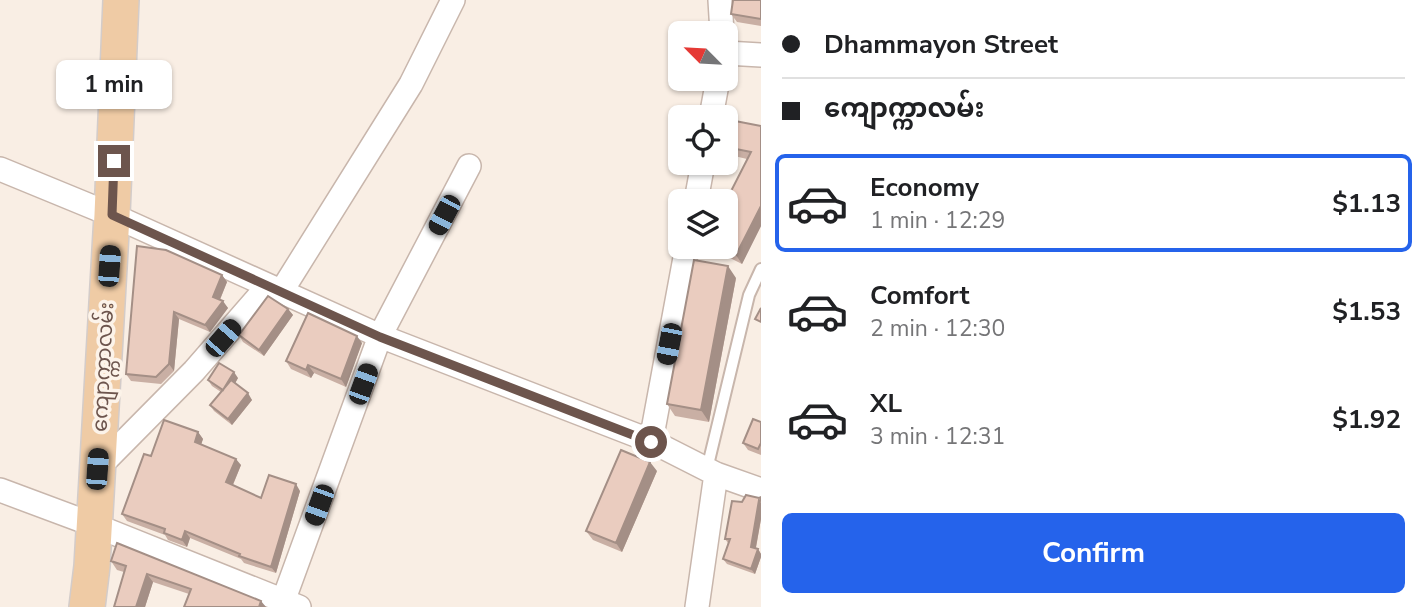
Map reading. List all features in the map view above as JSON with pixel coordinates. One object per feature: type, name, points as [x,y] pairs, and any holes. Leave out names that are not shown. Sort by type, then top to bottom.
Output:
[{"type":"main road","name":"ကျောက္ကာလမ်း","points":[[87,607],[92,566],[112,215],[121,0]]},
{"type":"street","points":[[97,469],[274,289],[411,84],[453,0]]},
{"type":"street","points":[[720,0],[721,21]]},
{"type":"street","points":[[738,53],[761,54]]},
{"type":"street","points":[[0,490],[94,525],[288,605],[380,337],[469,166]]},
{"type":"street","points":[[0,169],[112,215],[380,337],[651,442],[712,472],[761,490]]},
{"type":"street","points":[[651,442],[685,259]]},
{"type":"street","points":[[697,607],[712,472]]},
{"type":"lane","points":[[712,472],[750,295],[761,268]]},
{"type":"building","points":[[733,0],[761,0],[761,19],[731,14]]},
{"type":"building","points":[[738,122],[761,126],[761,206],[738,251],[738,189],[732,189],[751,152],[738,149]]},
{"type":"building","points":[[137,246],[166,250],[222,275],[213,297],[223,301],[205,325],[174,312],[169,364],[156,377],[126,374]]},
{"type":"building","points":[[694,260],[728,266],[701,410],[667,404]]},
{"type":"building","points":[[268,296],[288,309],[259,350],[239,335]]},
{"type":"building","points":[[761,308],[761,322],[755,319]]},
{"type":"building","points":[[308,313],[357,336],[341,379],[308,365],[306,370],[286,361]]},
{"type":"building","points":[[219,363],[234,372],[223,390],[208,380]]},
{"type":"building","points":[[231,380],[248,393],[228,419],[210,405]]},
{"type":"building","points":[[753,419],[761,422],[761,443],[758,449],[743,443]]},
{"type":"building","points":[[164,420],[198,432],[195,442],[236,459],[226,482],[261,498],[269,475],[296,484],[271,567],[239,556],[240,554],[185,531],[182,540],[164,533],[165,529],[122,514],[144,454],[151,456]]},
{"type":"building","points":[[621,450],[650,462],[616,543],[586,531]]},
{"type":"building","points":[[746,495],[761,497],[751,547],[758,549],[751,569],[723,559],[730,539],[725,539],[732,501],[742,502]]},
{"type":"building","points":[[117,543],[261,601],[259,607],[184,607],[191,589],[147,574],[136,607],[114,607],[126,566],[111,561]]},
{"type":"route","points":[[114,161],[112,215],[380,337],[651,442]]}]
